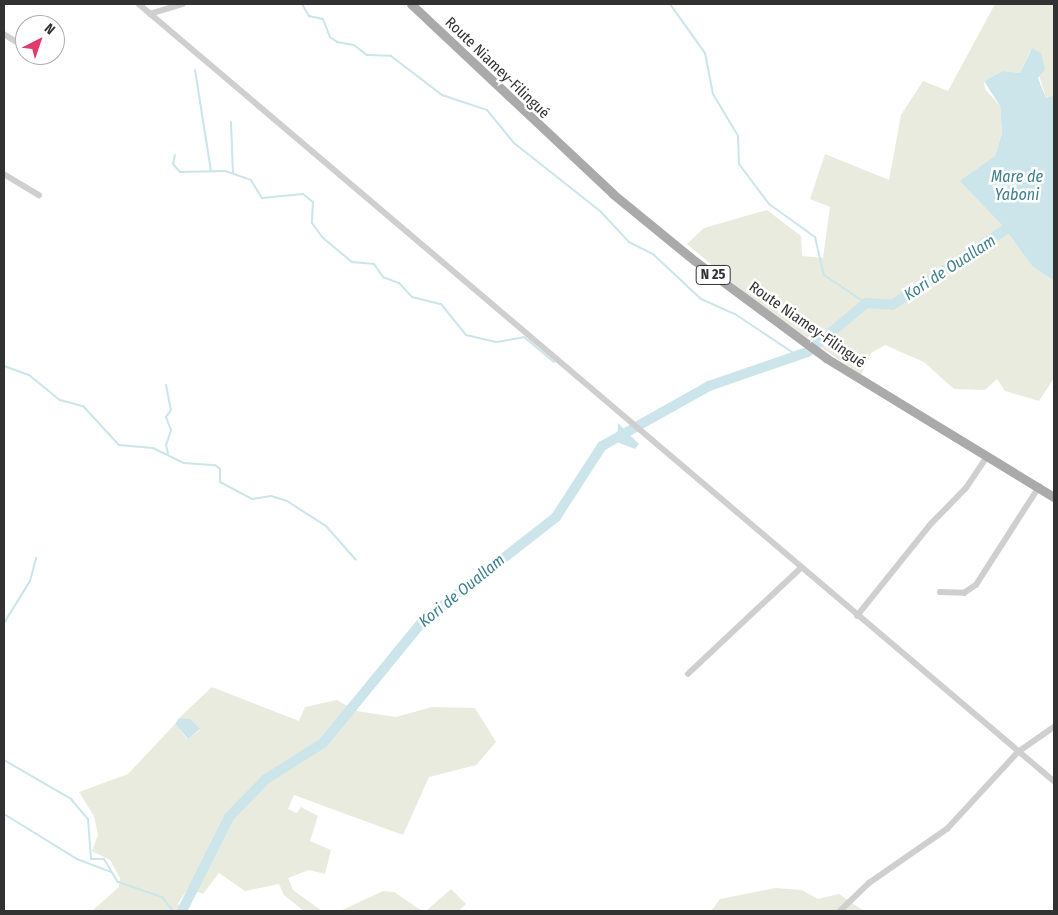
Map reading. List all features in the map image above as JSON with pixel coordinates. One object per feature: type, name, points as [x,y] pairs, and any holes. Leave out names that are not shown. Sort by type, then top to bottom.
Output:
[{"type":"main road","name":"Route Niamey-Filingué","points":[[411,4],[663,236],[826,358],[1054,496]]},
{"type":"street","points":[[139,4],[857,616],[1054,781]]},
{"type":"street","points":[[150,14],[183,4]]},
{"type":"street","points":[[4,34],[15,41]]},
{"type":"street","points":[[4,174],[39,195]]},
{"type":"street","points":[[857,616],[928,526],[966,488],[987,457]]},
{"type":"street","points":[[940,592],[964,593],[976,585],[1039,488]]},
{"type":"street","points":[[688,674],[801,568]]},
{"type":"street","points":[[840,911],[869,883],[948,829],[1018,752],[1054,727]]},
{"type":"shaded area","points":[[995,4],[1054,4],[1054,95],[1046,98],[1031,49],[1020,73],[1003,71],[984,81],[985,89],[1000,106],[1002,133],[995,156],[1002,225],[1032,266],[1054,281],[1054,378],[1039,401],[1005,391],[997,379],[985,390],[954,389],[924,362],[885,345],[871,353],[861,375],[757,303],[687,244],[704,228],[767,210],[801,236],[802,256],[823,258],[830,207],[810,199],[825,154],[889,180],[901,115],[923,81],[948,91]]},
{"type":"shaded area","points":[[212,687],[299,721],[305,707],[337,700],[356,711],[396,717],[432,707],[475,708],[496,742],[476,765],[429,777],[403,835],[294,795],[288,809],[297,813],[301,807],[318,816],[310,841],[331,850],[325,874],[309,870],[288,878],[293,890],[322,911],[304,911],[284,895],[279,884],[245,891],[219,873],[203,894],[188,888],[178,904],[184,911],[92,911],[119,887],[120,878],[110,860],[92,851],[98,835],[94,816],[79,792],[128,774],[175,724],[187,739],[200,730],[179,718]]},
{"type":"shaded area","points":[[776,888],[802,890],[818,899],[839,894],[864,911],[711,911],[720,899]]},
{"type":"shaded area","points":[[451,889],[466,904],[459,911],[426,911]]},
{"type":"shaded area","points":[[383,891],[394,892],[422,911],[340,911]]},
{"type":"water","name":"Mare de Yaboni","points":[[1032,48],[1041,53],[1045,69],[1038,78],[1046,98],[1054,95],[1054,281],[1032,266],[1002,225],[960,181],[995,156],[1002,133],[1000,106],[984,81],[1003,71],[1020,73]]},
{"type":"water","points":[[618,423],[639,444],[635,449],[617,442]]},
{"type":"water","points":[[179,718],[190,719],[200,729],[188,739],[175,724]]},
{"type":"waterway","points":[[302,4],[309,16],[323,19],[330,37],[337,42],[354,45],[367,55],[391,56],[442,95],[487,110],[514,143],[600,211],[629,242],[654,255],[701,299],[735,314],[801,358]]},
{"type":"waterway","points":[[670,4],[705,53],[713,94],[738,136],[739,164],[769,204],[815,237],[824,275],[866,303]]},
{"type":"waterway","points":[[195,70],[211,171]]},
{"type":"waterway","points":[[231,122],[233,173]]},
{"type":"waterway","points":[[175,155],[173,164],[180,172],[225,171],[251,180],[262,198],[303,194],[313,202],[312,223],[322,237],[352,262],[374,264],[383,277],[399,283],[412,297],[441,304],[466,335],[497,342],[524,337],[554,362]]},
{"type":"waterway","name":"Kori de Ouallam","points":[[816,345],[866,303],[892,305],[1017,222]]},
{"type":"waterway","name":"Kori de Ouallam","points":[[182,911],[229,817],[266,779],[323,743],[423,621],[556,517],[602,446],[709,386],[808,352]]},
{"type":"waterway","points":[[4,366],[29,375],[60,400],[83,406],[119,445],[153,448],[184,463],[215,465],[220,469],[220,482],[252,499],[271,496],[287,501],[326,526],[356,560]]},
{"type":"waterway","points":[[166,385],[171,410],[166,417],[171,430],[166,445],[168,454]]},
{"type":"waterway","points":[[4,623],[30,581],[36,558]]},
{"type":"waterway","points":[[4,760],[71,799],[88,819],[91,859],[104,859],[118,882],[162,897],[173,911]]},
{"type":"waterway","points":[[4,814],[77,859],[111,872]]}]
